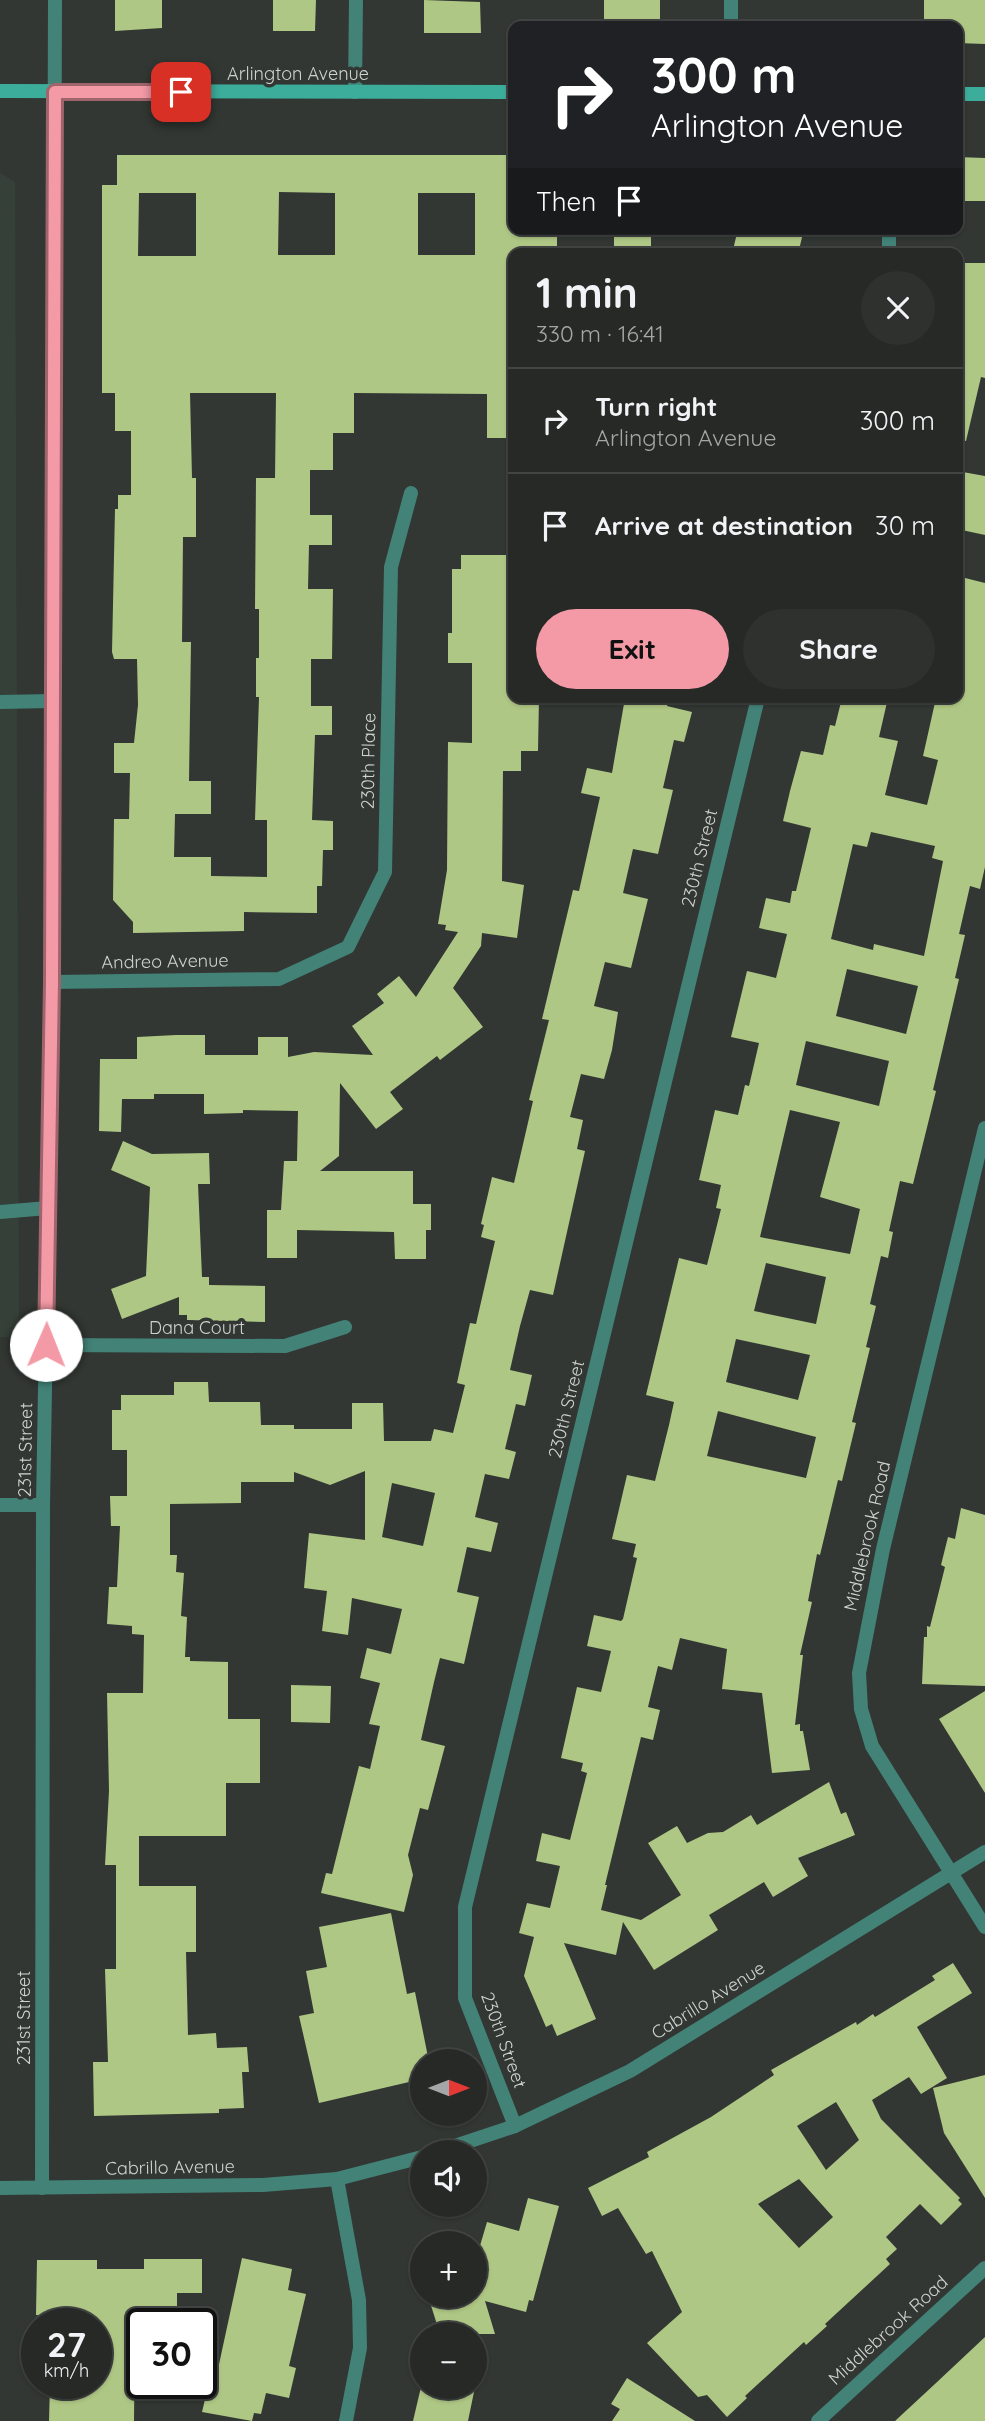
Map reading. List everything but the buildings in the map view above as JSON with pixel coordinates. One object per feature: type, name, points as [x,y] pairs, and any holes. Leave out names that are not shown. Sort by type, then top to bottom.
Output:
[{"type":"main road","name":"Arlington Avenue","points":[[0,91],[508,92]]},
{"type":"main road","points":[[963,94],[985,94]]},
{"type":"street","name":"231st Street","points":[[42,2188],[43,1505],[52,982],[55,0]]},
{"type":"street","points":[[355,92],[356,0]]},
{"type":"street","points":[[731,0],[731,21]]},
{"type":"street","name":"230th Place","points":[[279,979],[348,947],[385,872],[391,567],[411,494]]},
{"type":"street","points":[[0,702],[52,701]]},
{"type":"street","name":"230th Street","points":[[515,2126],[465,1998],[465,1907],[757,703]]},
{"type":"street","name":"Andreo Avenue","points":[[52,982],[279,979]]},
{"type":"street","name":"Middlebrook Road","points":[[985,1128],[883,1549],[859,1673],[862,1709],[872,1746],[985,1927]]},
{"type":"street","points":[[0,1212],[48,1208]]},
{"type":"street","name":"Dana Court","points":[[46,1345],[285,1346],[345,1327]]},
{"type":"street","points":[[0,1505],[43,1505]]},
{"type":"street","name":"Cabrillo Avenue","points":[[473,2140],[515,2126],[630,2071],[985,1852]]},
{"type":"street","name":"Cabrillo Avenue","points":[[0,2188],[263,2185],[337,2179],[410,2160]]},
{"type":"street","points":[[337,2179],[359,2300],[360,2348],[346,2421]]},
{"type":"street","name":"Middlebrook Road","points":[[818,2421],[985,2268]]},
{"type":"shaded area","points":[[0,173],[15,182],[19,1337],[0,1337]]},
{"type":"route","points":[[46,1345],[52,982],[52,351],[55,92],[181,92]]}]
